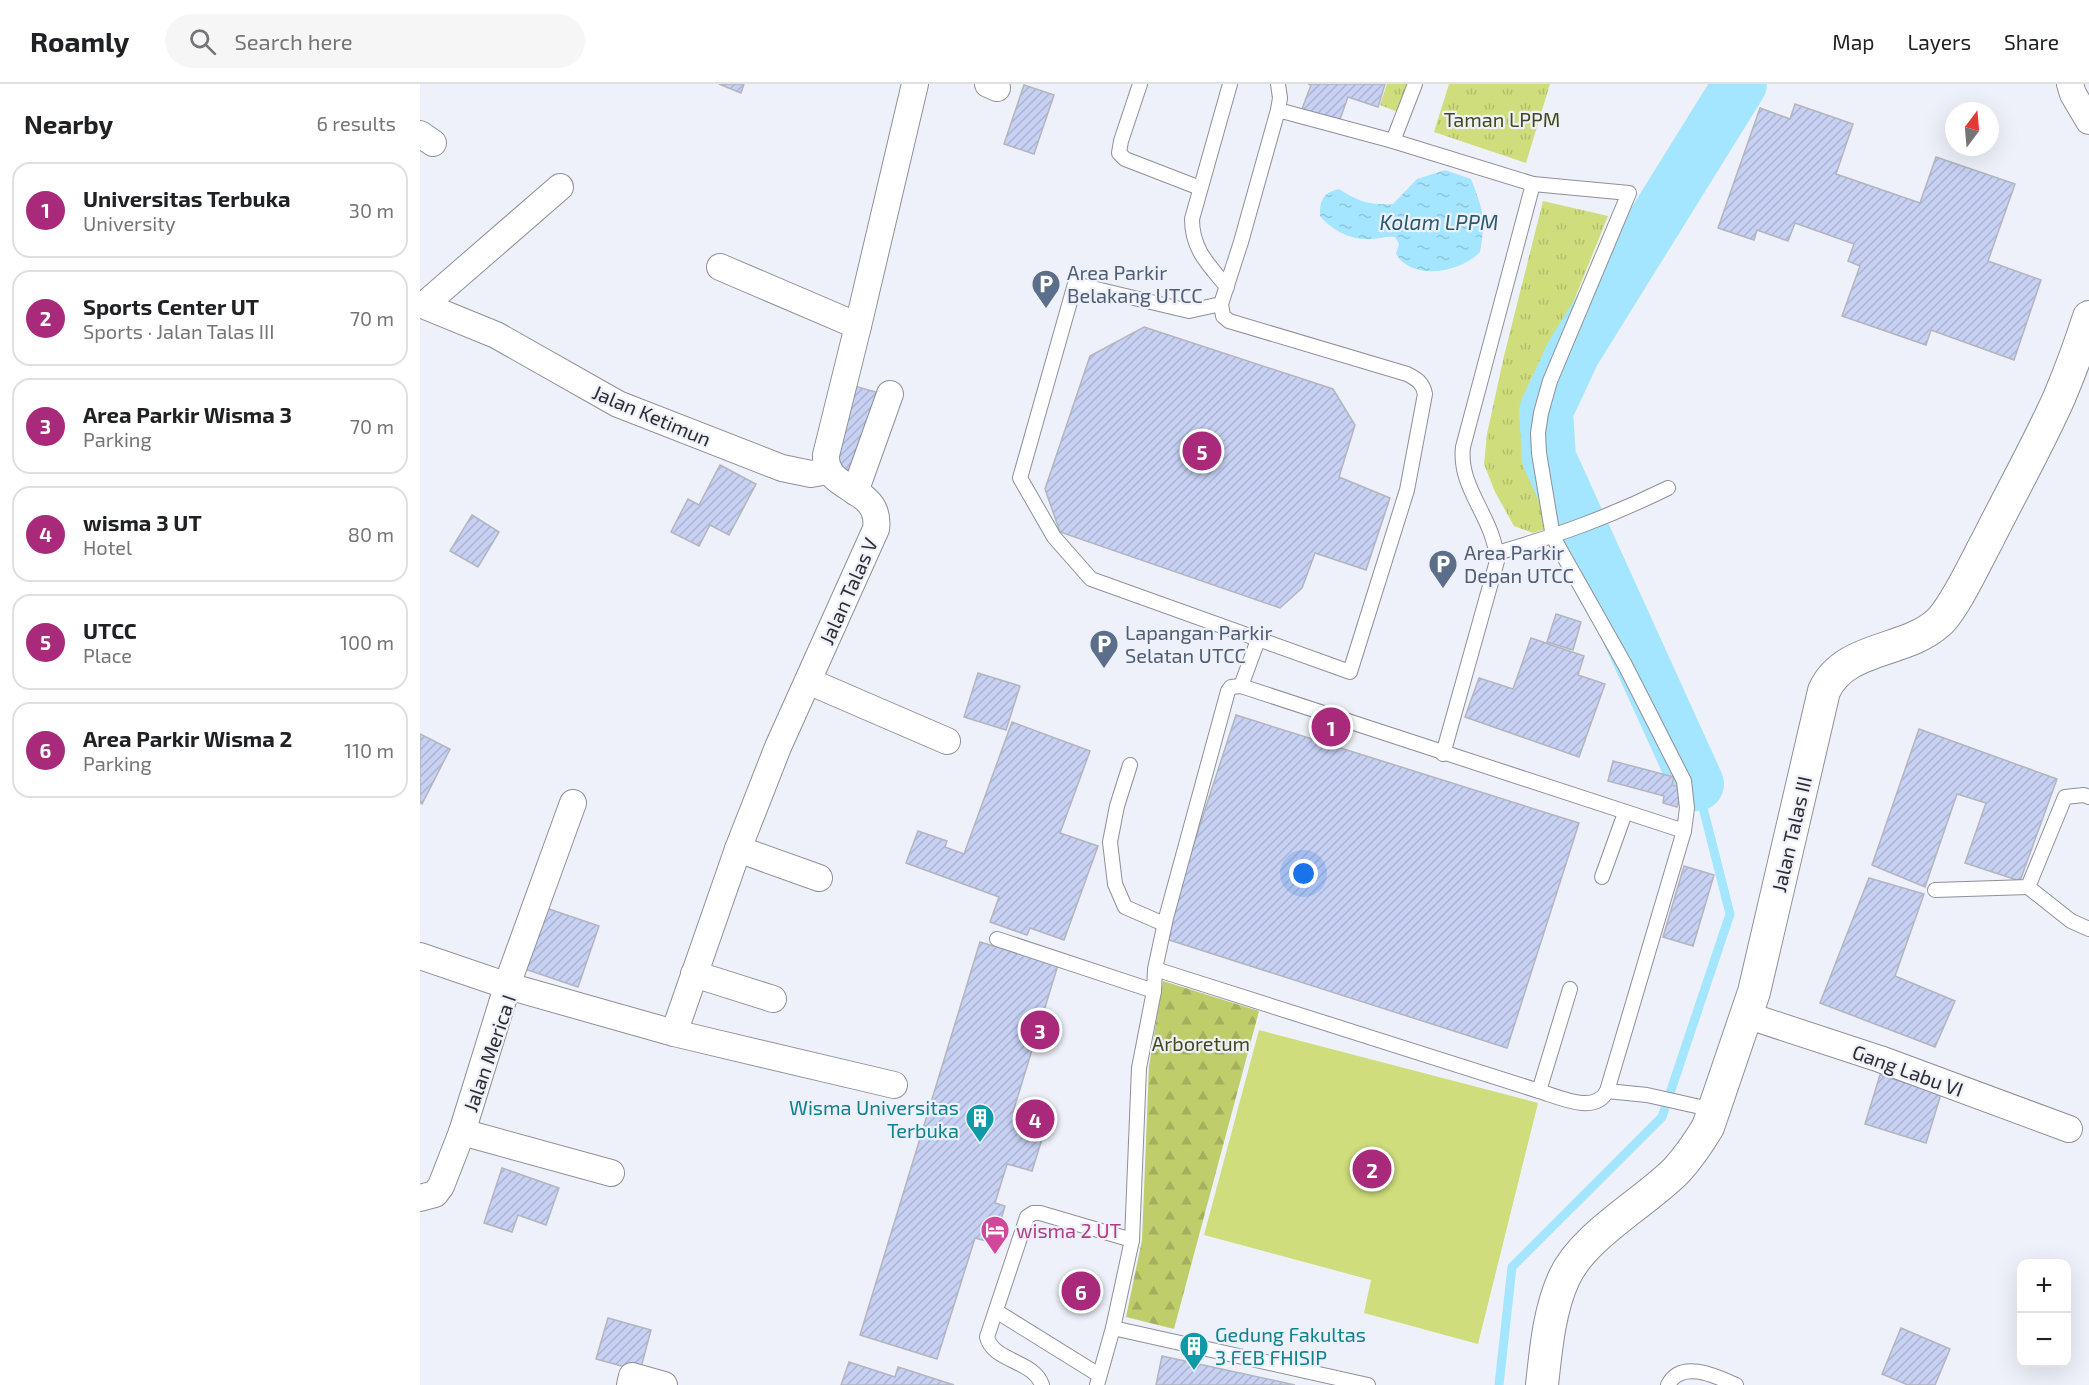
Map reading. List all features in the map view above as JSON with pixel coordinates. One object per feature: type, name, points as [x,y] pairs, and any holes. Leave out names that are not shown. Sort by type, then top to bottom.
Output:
[{"type":"street","points":[[828,471],[826,455],[915,84]]},
{"type":"street","points":[[2070,84],[2073,94],[2089,121]]},
{"type":"street","points":[[422,304],[560,187]]},
{"type":"street","points":[[720,267],[858,326]]},
{"type":"street","name":"Jalan Ketimun","points":[[422,304],[496,335],[618,404],[782,468],[811,474],[828,471]]},
{"type":"street","name":"Jalan Talas III","points":[[1542,1385],[1548,1331],[1564,1278],[1575,1259],[1589,1244],[1676,1171],[1708,1127],[1754,992],[1824,692],[1829,681],[1838,671],[1853,661],[1928,630],[1947,612],[1978,558],[2058,400],[2089,317]]},
{"type":"street","points":[[855,492],[890,394]]},
{"type":"street","name":"Jalan Talas V","points":[[674,1033],[738,849],[778,747],[876,529],[878,519],[869,501],[828,471]]},
{"type":"street","points":[[808,681],[946,741]]},
{"type":"street","points":[[420,956],[508,986],[573,803]]},
{"type":"street","points":[[738,849],[819,878]]},
{"type":"street","points":[[694,974],[773,999]]},
{"type":"street","name":"Jalan Merica I","points":[[420,1198],[431,1196],[439,1191],[462,1132],[508,986],[674,1033],[894,1085]]},
{"type":"street","name":"Gang Labu VI","points":[[1746,1015],[1880,1059],[2069,1129]]},
{"type":"street","points":[[462,1132],[611,1173]]},
{"type":"street","points":[[630,1385],[632,1376],[664,1385]]},
{"type":"lane","points":[[1140,84],[1119,153],[1125,159],[1200,188]]},
{"type":"lane","points":[[1227,287],[1199,253],[1194,238],[1192,219],[1230,84]]},
{"type":"lane","points":[[1221,304],[1189,311],[1075,284],[1020,478],[1054,537],[1091,579],[1350,672],[1407,490],[1425,394],[1424,387],[1418,380],[1407,374],[1230,321],[1223,316],[1221,304],[1278,110],[1280,98],[1278,84]]},
{"type":"lane","points":[[1393,141],[1415,84]]},
{"type":"lane","points":[[1155,969],[1539,1091],[1586,1104],[1595,1104],[1601,1101],[1608,1091],[1684,831],[1687,808],[1684,781],[1625,665],[1553,537],[1539,453],[1540,413],[1550,381],[1629,193],[1533,184],[1393,141],[1278,110]]},
{"type":"lane","points":[[1443,754],[1496,572],[1497,553],[1493,535],[1465,477],[1462,456],[1533,184]]},
{"type":"lane","points":[[1497,553],[1576,529],[1624,510],[1668,488]]},
{"type":"lane","points":[[1241,686],[1257,640]]},
{"type":"lane","points":[[996,1311],[1098,1380],[1113,1328],[1132,1240],[1139,1068],[1154,991],[1155,969],[1164,924],[1231,687],[1241,686],[1684,831]]},
{"type":"lane","points":[[1130,765],[1117,806],[1110,842],[1115,884],[1125,908],[1164,924]]},
{"type":"lane","points":[[2028,887],[2065,797],[2084,795],[2089,797]]},
{"type":"lane","points":[[1602,877],[1625,813]]},
{"type":"lane","points":[[1935,890],[2028,887],[2071,921],[2089,929]]},
{"type":"lane","points":[[997,939],[1154,991]]},
{"type":"lane","points":[[1539,1091],[1570,989]]},
{"type":"lane","points":[[1608,1091],[1647,1095],[1713,1110]]},
{"type":"lane","points":[[1042,1385],[1032,1371],[996,1350],[988,1343],[987,1337],[1027,1217],[1033,1213],[1040,1213],[1132,1240]]},
{"type":"lane","points":[[1113,1328],[1368,1385]]},
{"type":"lane","points":[[1668,1385],[1679,1374],[1690,1371],[1710,1373],[1736,1385]]},
{"type":"green space","points":[[1387,84],[1407,84],[1398,112],[1380,105]]},
{"type":"green space","name":"Taman LPPM","points":[[1449,84],[1550,84],[1526,163],[1434,132]]},
{"type":"green space","points":[[1543,201],[1608,216],[1537,392],[1528,425],[1529,460],[1557,525],[1533,533],[1514,526],[1495,492],[1484,464],[1487,434],[1504,356]]},
{"type":"green space","name":"Arboretum","points":[[1163,981],[1259,1011],[1174,1329],[1126,1317],[1142,1240],[1149,1066]]},
{"type":"green space","points":[[1259,1030],[1538,1103],[1478,1344],[1364,1313],[1371,1280],[1204,1235]]},
{"type":"water","name":"Kolam LPPM","points":[[1445,170],[1471,179],[1482,214],[1483,231],[1480,252],[1461,265],[1437,271],[1414,268],[1404,263],[1396,254],[1399,244],[1395,237],[1359,239],[1335,229],[1320,216],[1321,205],[1326,195],[1339,189],[1364,202],[1393,204],[1417,179]]},
{"type":"building","points":[[719,84],[744,84],[741,93]]},
{"type":"building","points":[[1308,84],[1385,84],[1378,107],[1348,97],[1339,122],[1302,109],[1311,85]]},
{"type":"building","points":[[1024,85],[1054,95],[1034,154],[1004,144]]},
{"type":"building","points":[[1795,104],[1853,124],[1836,174],[1920,203],[1936,157],[2015,184],[1988,261],[2041,280],[2014,360],[1931,330],[1926,345],[1842,316],[1860,266],[1848,261],[1854,244],[1795,223],[1788,241],[1757,230],[1754,240],[1718,228],[1760,108],[1790,119]]},
{"type":"building","points":[[1144,327],[1333,389],[1355,425],[1339,477],[1390,498],[1366,570],[1315,553],[1302,588],[1280,608],[1060,532],[1045,489],[1090,356]]},
{"type":"building","points":[[851,385],[879,393],[856,472],[827,464]]},
{"type":"building","points":[[720,465],[756,484],[729,535],[710,525],[699,546],[671,532],[688,499],[699,505]]},
{"type":"building","points":[[472,515],[499,532],[478,567],[450,551]]},
{"type":"building","points":[[1556,614],[1581,622],[1573,650],[1547,642]]},
{"type":"building","points":[[1531,638],[1584,656],[1578,675],[1605,684],[1579,757],[1465,717],[1479,678],[1513,689]]},
{"type":"building","points":[[978,673],[1020,686],[1006,730],[964,717]]},
{"type":"building","points":[[1236,715],[1579,823],[1507,1048],[1163,938]]},
{"type":"building","points":[[1012,722],[1090,751],[1060,833],[1098,846],[1064,940],[1030,928],[1027,935],[990,922],[999,897],[906,863],[918,831],[947,841],[945,847],[964,854]]},
{"type":"building","points":[[1919,729],[2057,779],[2020,881],[1965,863],[1986,803],[1957,794],[1925,887],[1872,865]]},
{"type":"building","points":[[420,734],[450,749],[422,804],[420,803]]},
{"type":"building","points":[[1613,761],[1674,777],[1672,785],[1682,788],[1677,807],[1663,803],[1664,796],[1608,781]]},
{"type":"building","points":[[1684,866],[1714,875],[1693,946],[1663,937]]},
{"type":"building","points":[[1869,878],[1924,894],[1895,976],[1955,1001],[1935,1047],[1820,1003]]},
{"type":"building","points":[[543,907],[599,926],[578,987],[522,968]]},
{"type":"building","name":"Wisma Universitas Terbuka","points":[[980,942],[1058,965],[1013,1112],[1047,1123],[1032,1171],[1007,1164],[995,1203],[1005,1206],[994,1243],[975,1238],[937,1359],[860,1335]]},
{"type":"building","points":[[1880,1075],[1941,1094],[1926,1143],[1865,1124]]},
{"type":"building","points":[[502,1168],[559,1188],[546,1225],[518,1215],[512,1232],[484,1223]]},
{"type":"building","points":[[608,1318],[651,1330],[640,1371],[596,1359]]},
{"type":"building","points":[[1901,1328],[1950,1349],[1935,1385],[1908,1385],[1882,1374]]},
{"type":"building","name":"Gedung Fakultas 3 FEB FHISIP","points":[[1162,1356],[1295,1385],[1156,1385]]},
{"type":"building","points":[[849,1362],[895,1377],[898,1367],[954,1385],[841,1385]]},
{"type":"waterway","points":[[1697,784],[1549,458],[1546,411],[1573,353],[1740,84]]},
{"type":"waterway","points":[[1499,1385],[1512,1267],[1662,1117],[1730,914],[1697,784]]},
{"type":"place","name":"Area Parkir Belakang UTCC","points":[[1046,310]]},
{"type":"place","name":"UTCC","points":[[1202,451]]},
{"type":"place","name":"Area Parkir Depan UTCC","points":[[1443,590]]},
{"type":"place","name":"Lapangan Parkir Selatan UTCC","points":[[1104,670]]},
{"type":"place","name":"Universitas Terbuka","points":[[1331,727]]},
{"type":"place","name":"Area Parkir Wisma 3","points":[[1040,1030]]},
{"type":"place","name":"wisma 3 UT","points":[[1035,1119]]},
{"type":"place","name":"Wisma Universitas Terbuka","points":[[980,1144]]},
{"type":"place","name":"Sports Center UT","points":[[1372,1169]]},
{"type":"place","name":"wisma 2 UT","points":[[995,1256]]},
{"type":"place","name":"Area Parkir Wisma 2","points":[[1081,1291]]},
{"type":"place","name":"Gedung Fakultas 3 FEB FHISIP","points":[[1194,1372]]}]
